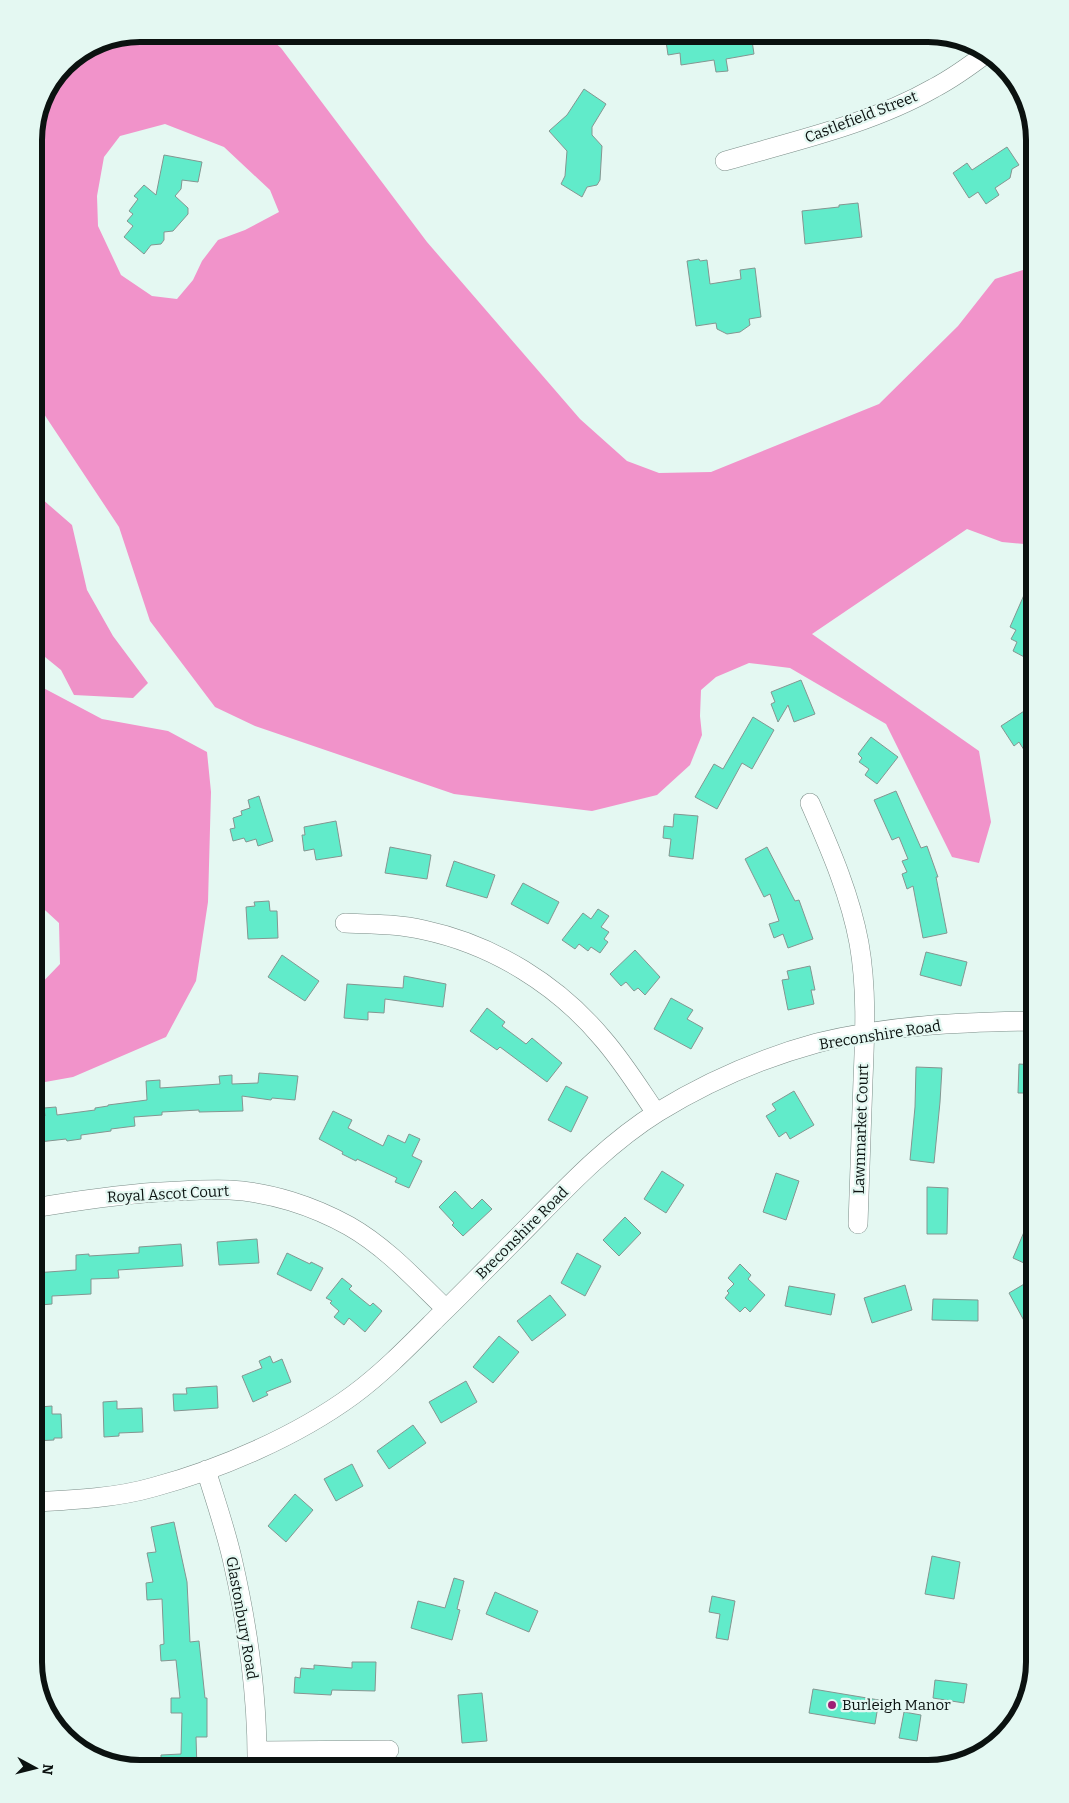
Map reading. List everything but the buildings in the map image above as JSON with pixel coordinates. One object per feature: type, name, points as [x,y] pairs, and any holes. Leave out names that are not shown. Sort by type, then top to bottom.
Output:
[{"type":"street","name":"Castlefield Street","points":[[725,161],[855,122],[898,105],[933,89],[981,58]]},
{"type":"street","name":"Lawnmarket Court","points":[[810,803],[833,854],[848,896],[859,944],[864,990],[865,1034],[858,1224]]},
{"type":"street","points":[[345,923],[383,924],[424,930],[462,941],[495,954],[522,969],[550,988],[576,1010],[603,1038],[656,1114]]},
{"type":"street","name":"Breconshire Road","points":[[42,1501],[102,1496],[153,1488],[206,1470],[258,1450],[352,1396],[404,1352],[578,1177],[612,1146],[656,1114],[732,1073],[817,1044],[865,1034],[936,1025],[1026,1021]]},
{"type":"street","name":"Royal Ascot Court","points":[[42,1206],[129,1194],[201,1190],[231,1190],[260,1194],[292,1202],[349,1226],[376,1244],[446,1309]]},
{"type":"street","name":"Glastonbury Road","points":[[206,1470],[232,1556],[244,1614],[253,1678],[257,1760]]},
{"type":"street","points":[[257,1760],[389,1750]]},
{"type":"shaded area","points":[[141,42],[274,42],[281,48],[427,242],[580,419],[627,461],[659,473],[711,472],[879,404],[958,326],[995,279],[1026,269],[1026,544],[1002,542],[967,529],[812,634],[979,751],[991,822],[979,863],[952,857],[886,724],[790,668],[749,663],[716,677],[701,690],[700,716],[702,735],[690,765],[657,795],[592,811],[454,794],[255,726],[215,707],[150,621],[119,527],[43,412],[43,128],[53,97],[71,71],[97,53],[115,46]],"holes":[[[165,124],[224,147],[270,190],[279,212],[245,230],[218,240],[202,261],[193,280],[177,299],[152,296],[121,275],[98,226],[97,196],[104,157],[120,136]]]},
{"type":"shaded area","points":[[43,500],[72,525],[87,590],[113,636],[148,683],[133,698],[74,695],[61,670],[43,655]]},
{"type":"shaded area","points":[[43,688],[102,719],[168,731],[207,752],[211,792],[208,902],[196,981],[166,1037],[73,1077],[42,1082],[42,982],[60,964],[59,923],[42,908]]},
{"type":"place","name":"Burleigh Manor","points":[[832,1705]]}]
